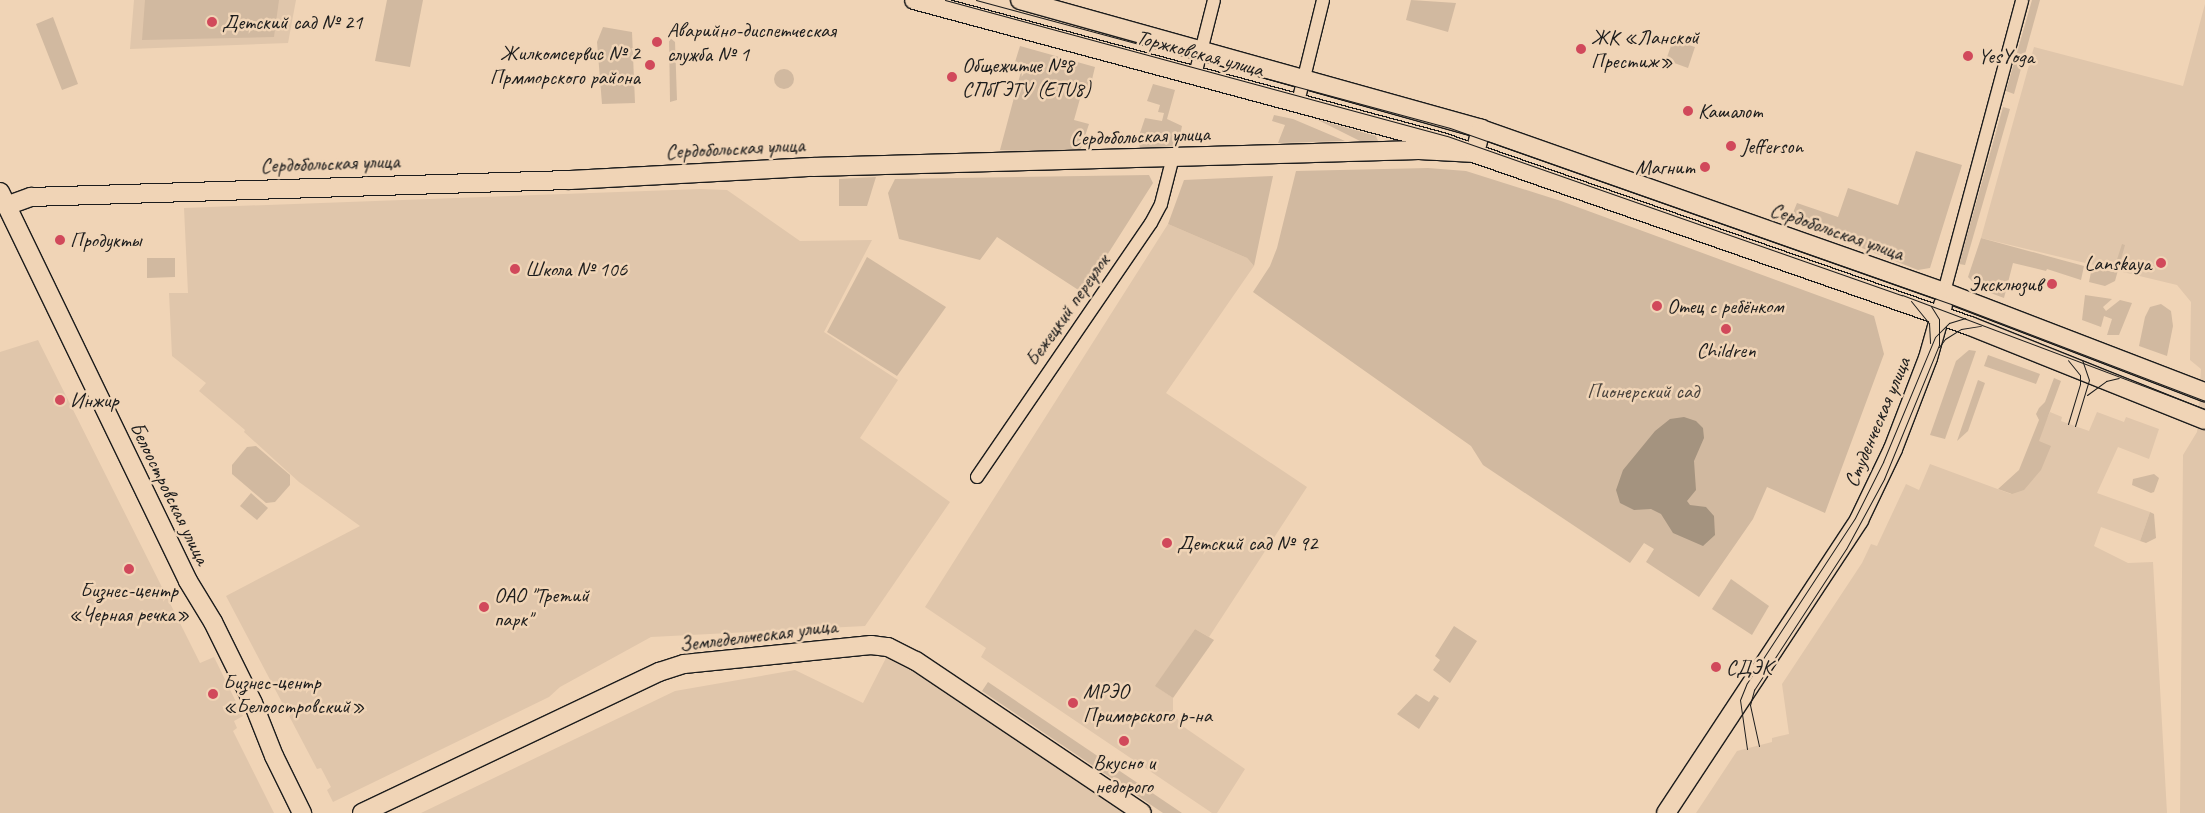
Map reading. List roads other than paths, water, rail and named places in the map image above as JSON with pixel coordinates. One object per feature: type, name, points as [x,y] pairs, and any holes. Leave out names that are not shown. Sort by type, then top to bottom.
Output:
[{"type":"main road","name":"Торжковская улица","points":[[914,0],[1298,102],[1475,153]]},
{"type":"main road","name":"Торжковская улица","points":[[1020,0],[1202,48],[1482,129]]},
{"type":"main road","name":"Сердобольская улица","points":[[1482,129],[1944,292],[2203,391]]},
{"type":"main road","points":[[1475,153],[1482,129]]},
{"type":"main road","name":"Сердобольская улица","points":[[2,203],[31,197],[570,180],[813,167],[1419,150],[1475,153],[1941,316],[2201,417]]},
{"type":"main road","name":"Белоостровская улица","points":[[2,203],[188,581],[214,622],[253,703],[274,756],[302,813]]},
{"type":"main road","name":"Студенческая улица","points":[[1666,813],[1862,513],[1893,449],[1941,316],[1944,292]]},
{"type":"main road","name":"Земледельческая улица","points":[[362,813],[659,672],[684,664],[871,645],[888,647],[916,661],[1142,813]]},
{"type":"street","points":[[1195,75],[1214,0]]},
{"type":"street","points":[[1298,102],[1323,0]]},
{"type":"street","name":"Студенческая улица","points":[[1944,292],[2022,0]]},
{"type":"street","name":"Бежецкий переулок","points":[[977,477],[1151,223],[1161,204],[1173,157]]},
{"type":"tram line","points":[[945,0],[1447,136],[1902,295],[2205,409]]},
{"type":"tram line","points":[[976,0],[1450,128],[1951,304],[2205,401]]},
{"type":"tram line","points":[[1911,301],[1929,323],[1930,343]]},
{"type":"tram line","points":[[1759,746],[1750,705],[1754,690],[1846,549],[1884,479],[1939,345],[1939,319],[1931,306]]},
{"type":"tram line","points":[[1747,749],[1740,700],[1747,683],[1855,518],[1883,462],[1935,337],[1949,323],[1965,318]]},
{"type":"tram line","points":[[1939,347],[1945,339],[1961,329],[1981,326]]},
{"type":"tram line","points":[[2068,360],[2080,375],[2080,384],[2068,424]]},
{"type":"tram line","points":[[2075,426],[2089,380],[2082,360]]},
{"type":"tram line","points":[[2087,395],[2106,381],[2119,378]]},
{"type":"place","name":"Детский сад № 21","points":[[212,22]]},
{"type":"place","name":"Аварийно-диспетческая служба № 1","points":[[657,42]]},
{"type":"place","name":"ЖК «Ланской Престиж»","points":[[1581,49]]},
{"type":"place","name":"YesYoga","points":[[1968,56]]},
{"type":"place","name":"Жилкомсервис № 2 Прмморского района","points":[[650,65]]},
{"type":"place","name":"Общежитие №8 СПбГЭТУ (ETU8)","points":[[952,77]]},
{"type":"place","name":"Кашалот","points":[[1688,111]]},
{"type":"place","name":"Jefferson","points":[[1731,146]]},
{"type":"place","name":"Магнит","points":[[1705,167]]},
{"type":"place","name":"Продукты","points":[[60,240]]},
{"type":"place","name":"Lanskaya","points":[[2161,263]]},
{"type":"place","name":"Школа № 106","points":[[515,269]]},
{"type":"place","name":"Эксклюзив","points":[[2052,284]]},
{"type":"place","name":"Отец с ребёнком","points":[[1657,306]]},
{"type":"place","name":"Children","points":[[1726,329]]},
{"type":"place","name":"Инжир","points":[[60,400]]},
{"type":"place","name":"Детский сад № 92","points":[[1167,543]]},
{"type":"place","name":"Бизнес-центр «Черная речка»","points":[[129,569]]},
{"type":"place","name":"ОАО \"Третий парк\"","points":[[484,607]]},
{"type":"place","name":"СДЭК","points":[[1716,667]]},
{"type":"place","name":"Бизнес-центр «Белоостровский»","points":[[213,694]]},
{"type":"place","name":"МРЭО Приморского р-на","points":[[1073,703]]},
{"type":"place","name":"Вкусно и недорого","points":[[1124,741]]},
{"type":"park label","name":"Пионерский сад","points":[[1643,391]]}]
